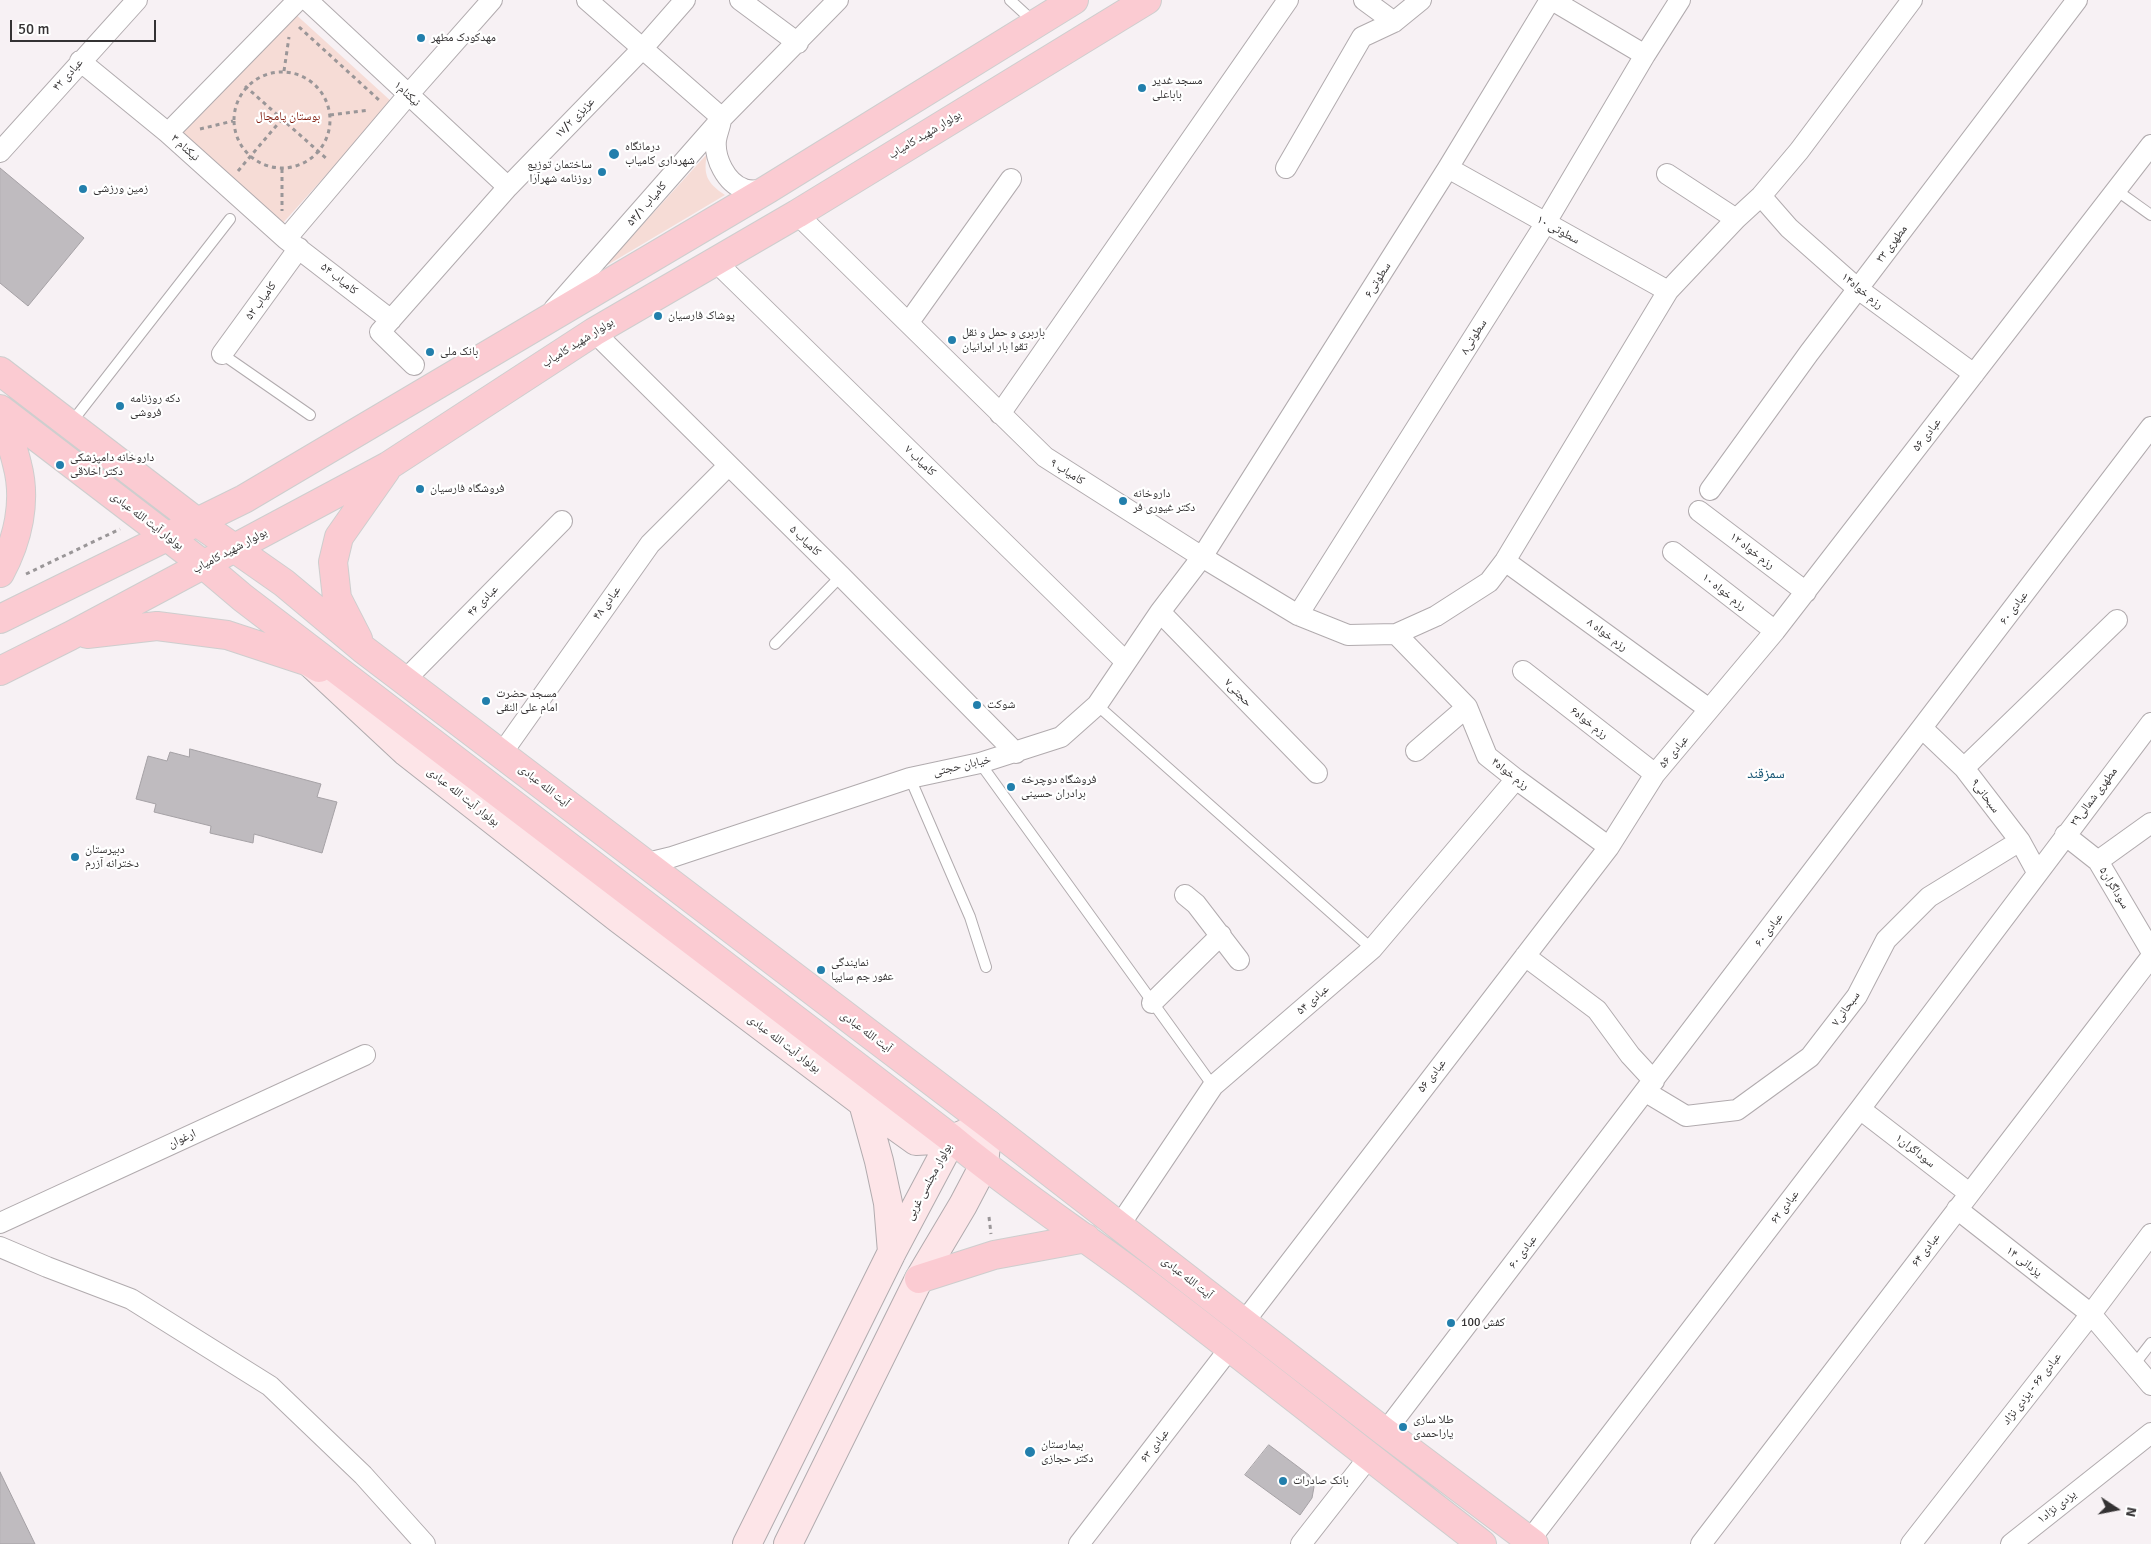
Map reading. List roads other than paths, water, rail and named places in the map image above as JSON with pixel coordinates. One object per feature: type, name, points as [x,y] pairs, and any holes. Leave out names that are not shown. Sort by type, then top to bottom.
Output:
[{"type":"main road","points":[[0,619],[244,499],[768,189],[1074,0]]},
{"type":"main road","name":"بولوار شهید کامیاب","points":[[0,670],[70,636],[388,466],[594,332],[714,260],[797,214],[1147,0]]},
{"type":"main road","points":[[0,371],[197,522]]},
{"type":"main road","points":[[1,419],[18,465],[21,504],[12,550],[12,574]]},
{"type":"main road","name":"بولوار آیت الله عبادی","points":[[1,419],[167,536],[204,565],[238,601],[309,662],[406,752],[619,920],[916,1141],[952,1139]]},
{"type":"main road","points":[[363,649],[337,598],[333,562],[339,537],[388,466]]},
{"type":"main road","name":"آیت الله عبادی","points":[[197,522],[284,583],[363,649],[502,753],[643,864],[988,1124],[1385,1432],[1532,1542]]},
{"type":"main road","points":[[204,565],[251,604],[984,1165],[1086,1238],[1482,1544]]},
{"type":"main road","points":[[70,636],[157,626],[227,635],[309,662],[374,698]]},
{"type":"main road","points":[[863,1103],[888,1203],[892,1252]]},
{"type":"main road","points":[[788,1544],[919,1279],[963,1205],[984,1165],[988,1124]]},
{"type":"main road","name":"بولوار مجلسی غربی","points":[[747,1544],[892,1252],[952,1139],[988,1124]]},
{"type":"main road","points":[[919,1279],[994,1255],[1086,1238]]},
{"type":"street","name":"عبادی ۴۲","points":[[0,152],[80,61],[137,0]]},
{"type":"street","points":[[168,133],[230,72],[298,0]]},
{"type":"street","name":"نیکنام۱","points":[[307,0],[508,187]]},
{"type":"street","name":"کامیاب ۵۲","points":[[222,354],[293,243],[344,173],[408,95],[492,0]]},
{"type":"street","points":[[587,0],[722,118],[716,141],[718,158],[732,182],[743,189],[755,191],[768,189]]},
{"type":"street","name":"عزیزی ۱۷/۲","points":[[391,320],[508,187],[642,49],[685,0]]},
{"type":"street","points":[[740,0],[798,43]]},
{"type":"street","name":"کامیاب ۵۴/۱","points":[[541,324],[722,118],[798,43],[838,0]]},
{"type":"street","points":[[1000,414],[1288,0]]},
{"type":"street","points":[[1364,0],[1394,22]]},
{"type":"street","points":[[1286,168],[1362,37],[1394,22],[1421,0]]},
{"type":"street","points":[[1551,0],[1645,55]]},
{"type":"street","name":"سطوتی۶","points":[[1202,557],[1448,168],[1551,0]]},
{"type":"street","name":"سطوتی۸","points":[[1298,615],[1545,224],[1645,55],[1680,0]]},
{"type":"street","points":[[1396,634],[1436,616],[1489,582],[1504,561],[1668,291],[1736,219],[1761,196],[1798,151],[1912,0]]},
{"type":"street","name":"مطهری ۳۳","points":[[1710,490],[1858,289],[2078,0]]},
{"type":"street","name":"نیکنام ۳","points":[[80,61],[168,133],[293,243]]},
{"type":"street","name":"عبادی ۵۶","points":[[1244,1322],[1609,846],[1655,774],[1806,592],[2151,145]]},
{"type":"street","name":"سطوتی ۱۰","points":[[1448,168],[1545,224],[1668,291]]},
{"type":"street","points":[[1667,174],[1736,219]]},
{"type":"street","points":[[909,322],[1011,179]]},
{"type":"street","name":"رزم خواه۱۴","points":[[1761,196],[1789,228],[1858,289],[1974,374]]},
{"type":"street","name":"کامیاب ۹","points":[[797,214],[909,322],[1044,457],[1298,615],[1348,635],[1396,634]]},
{"type":"street","name":"کامیاب ۵۴","points":[[293,243],[391,320]]},
{"type":"street","name":"کامیاب ۷","points":[[714,260],[1126,662]]},
{"type":"street","points":[[391,320],[380,332],[414,365]]},
{"type":"street","name":"کامیاب ۵","points":[[594,332],[841,576],[1016,753]]},
{"type":"street","name":"عبادی ۶۰","points":[[1385,1432],[2151,428]]},
{"type":"street","name":"عبادی ۴۸","points":[[502,753],[650,544],[728,466]]},
{"type":"street","name":"رزم خواه ۱۲","points":[[1699,511],[1806,592]]},
{"type":"street","name":"عبادی ۴۶","points":[[405,680],[562,521]]},
{"type":"street","name":"رزم خواه ۱۰","points":[[1673,552],[1775,631]]},
{"type":"street","name":"خیابان حجتی","points":[[643,864],[672,857],[910,778],[980,763],[1061,737],[1097,705],[1160,612],[1202,557]]},
{"type":"street","name":"رزم خواه ۸","points":[[1504,561],[1709,709]]},
{"type":"street","name":"حجتی۷","points":[[1160,612],[1317,773]]},
{"type":"street","points":[[1964,768],[2117,620]]},
{"type":"street","name":"رزم خواه۴","points":[[1396,634],[1467,707],[1487,756],[1609,846]]},
{"type":"street","name":"رزم خواه۶","points":[[1523,671],[1655,774]]},
{"type":"street","points":[[1416,751],[1467,707]]},
{"type":"street","name":"مطهری شمالی۳۹","points":[[2037,872],[2151,723]]},
{"type":"street","name":"سبحانی۹","points":[[1922,729],[1964,768],[2020,840],[2037,872]]},
{"type":"street","name":"عبادی ۵۴","points":[[1119,1226],[1214,1086],[1372,950],[1516,779]]},
{"type":"street","points":[[2098,861],[2151,823]]},
{"type":"street","name":"سوداگران۵","points":[[2065,836],[2098,861],[2151,950]]},
{"type":"street","name":"سبحانی۷","points":[[1525,956],[1597,1010],[1630,1055],[1650,1087],[1686,1116],[1737,1110],[1810,1056],[1858,996],[1886,940],[1929,897],[2020,840]]},
{"type":"street","name":"عبادی ۶۲","points":[[1532,1542],[2037,872]]},
{"type":"street","points":[[1185,895],[1196,904],[1238,960]]},
{"type":"street","points":[[1152,1003],[1221,935]]},
{"type":"street","name":"عبادی ۶۴","points":[[1701,1544],[2151,957]]},
{"type":"street","name":"ارغوان","points":[[0,1223],[365,1055]]},
{"type":"street","name":"سوداگران۱","points":[[1860,1109],[1969,1193]]},
{"type":"street","name":"یزدانی ۱۴","points":[[1957,1209],[2091,1314],[2151,1385]]},
{"type":"street","name":"عبادی ۶۶ - یزدی نژاد","points":[[1911,1544],[2091,1314],[2151,1234]]},
{"type":"street","points":[[0,1247],[131,1299],[270,1386],[363,1476],[425,1544]]},
{"type":"street","name":"عبادی ۶۳","points":[[1079,1544],[1230,1348]]},
{"type":"street","name":"یزدی نژاد۱","points":[[2011,1544],[2151,1433]]},
{"type":"street","points":[[1301,1544],[1369,1457]]},
{"type":"lane","points":[[1010,0],[1036,24]]},
{"type":"lane","points":[[2116,190],[2151,215]]},
{"type":"lane","points":[[71,424],[230,219]]},
{"type":"lane","points":[[222,354],[310,415]]},
{"type":"lane","points":[[775,644],[841,576]]},
{"type":"lane","points":[[1097,705],[1372,950]]},
{"type":"lane","points":[[980,763],[1152,1003],[1214,1086]]},
{"type":"lane","points":[[910,778],[970,917],[986,967]]},
{"type":"lane","points":[[2134,1365],[2151,1343]]},
{"type":"place","name":"مهدکودک مطهر","points":[[421,38]]},
{"type":"place","name":"مسجد غدیر باباعلی","points":[[1142,88]]},
{"type":"place","name":"درمانگاه شهرداری کامیاب","points":[[614,154]]},
{"type":"place","name":"ساختمان توزیع روزنامه شهرآرا","points":[[602,172]]},
{"type":"place","name":"زمین ورزشی","points":[[83,189]]},
{"type":"place","name":"پوشاک فارسیان","points":[[658,316]]},
{"type":"place","name":"باربری و حمل و نقل تقوا بار ایرانیان","points":[[952,340]]},
{"type":"place","name":"بانک ملی","points":[[430,352]]},
{"type":"place","name":"دکه روزنامه فروشی","points":[[120,406]]},
{"type":"place","name":"داروخانه دامپزشکی دکتر اخلاقی","points":[[60,465]]},
{"type":"place","name":"فروشگاه فارسیان","points":[[420,489]]},
{"type":"place","name":"داروخانه دکتر غیوری فر","points":[[1123,501]]},
{"type":"place","name":"مسجد حضرت امام علی النقی","points":[[486,701]]},
{"type":"place","name":"شوكت","points":[[977,705]]},
{"type":"place","name":"فروشگاه دوچرخه برادران حسینی","points":[[1011,787]]},
{"type":"place","name":"دبیرستان دخترانه آزرم","points":[[75,857]]},
{"type":"place","name":"نمایندگی عفور جم سایپا","points":[[821,970]]},
{"type":"place","name":"کفش 100","points":[[1451,1323]]},
{"type":"place","name":"طلا سازی یاراحمدی","points":[[1403,1427]]},
{"type":"place","name":"بیمارستان دکتر حجازی","points":[[1030,1452]]},
{"type":"place","name":"بانک صادرات","points":[[1283,1481]]},
{"type":"district","name":"سمزقند","points":[[1766,774]]},
{"type":"park label","name":"بوستان پامچال","points":[[288,117]]}]
